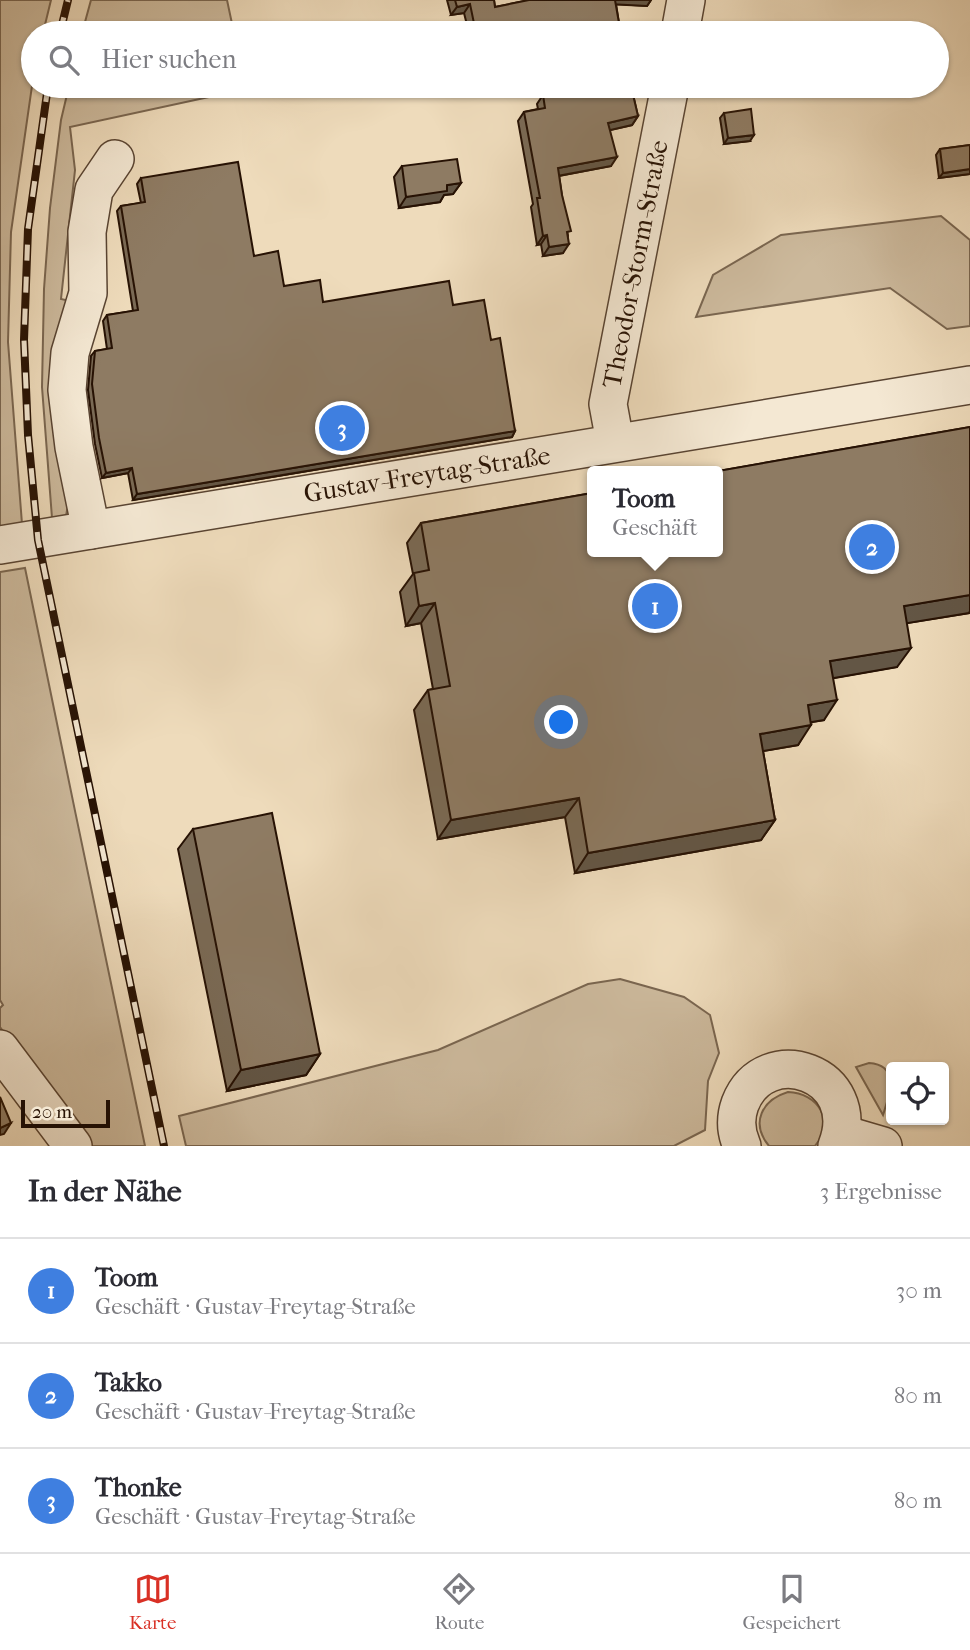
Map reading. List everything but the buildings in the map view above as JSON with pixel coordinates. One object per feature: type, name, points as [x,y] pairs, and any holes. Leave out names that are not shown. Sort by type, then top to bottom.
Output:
[{"type":"street","points":[[682,21],[685,0]]},
{"type":"street","name":"Theodor-Storm-Straße","points":[[615,442],[608,404],[668,98]]},
{"type":"street","points":[[91,530],[74,447],[67,390],[70,353],[89,293],[88,232],[94,190],[115,159]]},
{"type":"street","name":"Gustav-Freytag-Straße","points":[[0,545],[970,385]]},
{"type":"street","points":[[0,1049],[73,1146]]},
{"type":"street","points":[[742,1146],[737,1130],[738,1108],[748,1089],[756,1081],[777,1071],[789,1070],[810,1074],[830,1088],[841,1109],[843,1121],[840,1140],[883,1146]]},
{"type":"shaded area","points":[[0,0],[51,0],[46,21],[21,21],[21,98],[30,98],[11,232],[8,342],[22,524],[0,527]]},
{"type":"shaded area","points":[[91,0],[227,0],[231,21],[85,21]]},
{"type":"shaded area","points":[[66,98],[204,98],[70,127],[75,170],[61,299],[70,301],[69,499],[66,516],[52,518],[42,387],[44,289],[50,208]]},
{"type":"shaded area","points":[[941,216],[970,240],[970,326],[947,329],[890,288],[696,317],[713,275],[781,235]]},
{"type":"shaded area","points":[[25,568],[145,1146],[87,1146],[0,1027],[0,1008],[3,1005],[0,1000],[0,572]]},
{"type":"shaded area","points":[[620,979],[684,997],[710,1015],[719,1053],[708,1081],[705,1130],[674,1146],[186,1146],[179,1116],[438,1050],[588,984]]},
{"type":"shaded area","points":[[869,1063],[886,1069],[886,1105],[883,1115],[856,1067]]},
{"type":"shaded area","points":[[788,1092],[808,1097],[821,1110],[824,1127],[815,1146],[769,1146],[763,1137],[760,1129],[762,1113],[771,1101]]},
{"type":"railway","points":[[63,21],[68,0]]},
{"type":"railway","points":[[46,98],[28,229],[24,340],[28,435],[38,540],[164,1146]]},
{"type":"place","name":"Thonke","points":[[342,428]]},
{"type":"place","name":"Takko","points":[[872,547]]},
{"type":"place","name":"Toom","points":[[655,606]]}]
